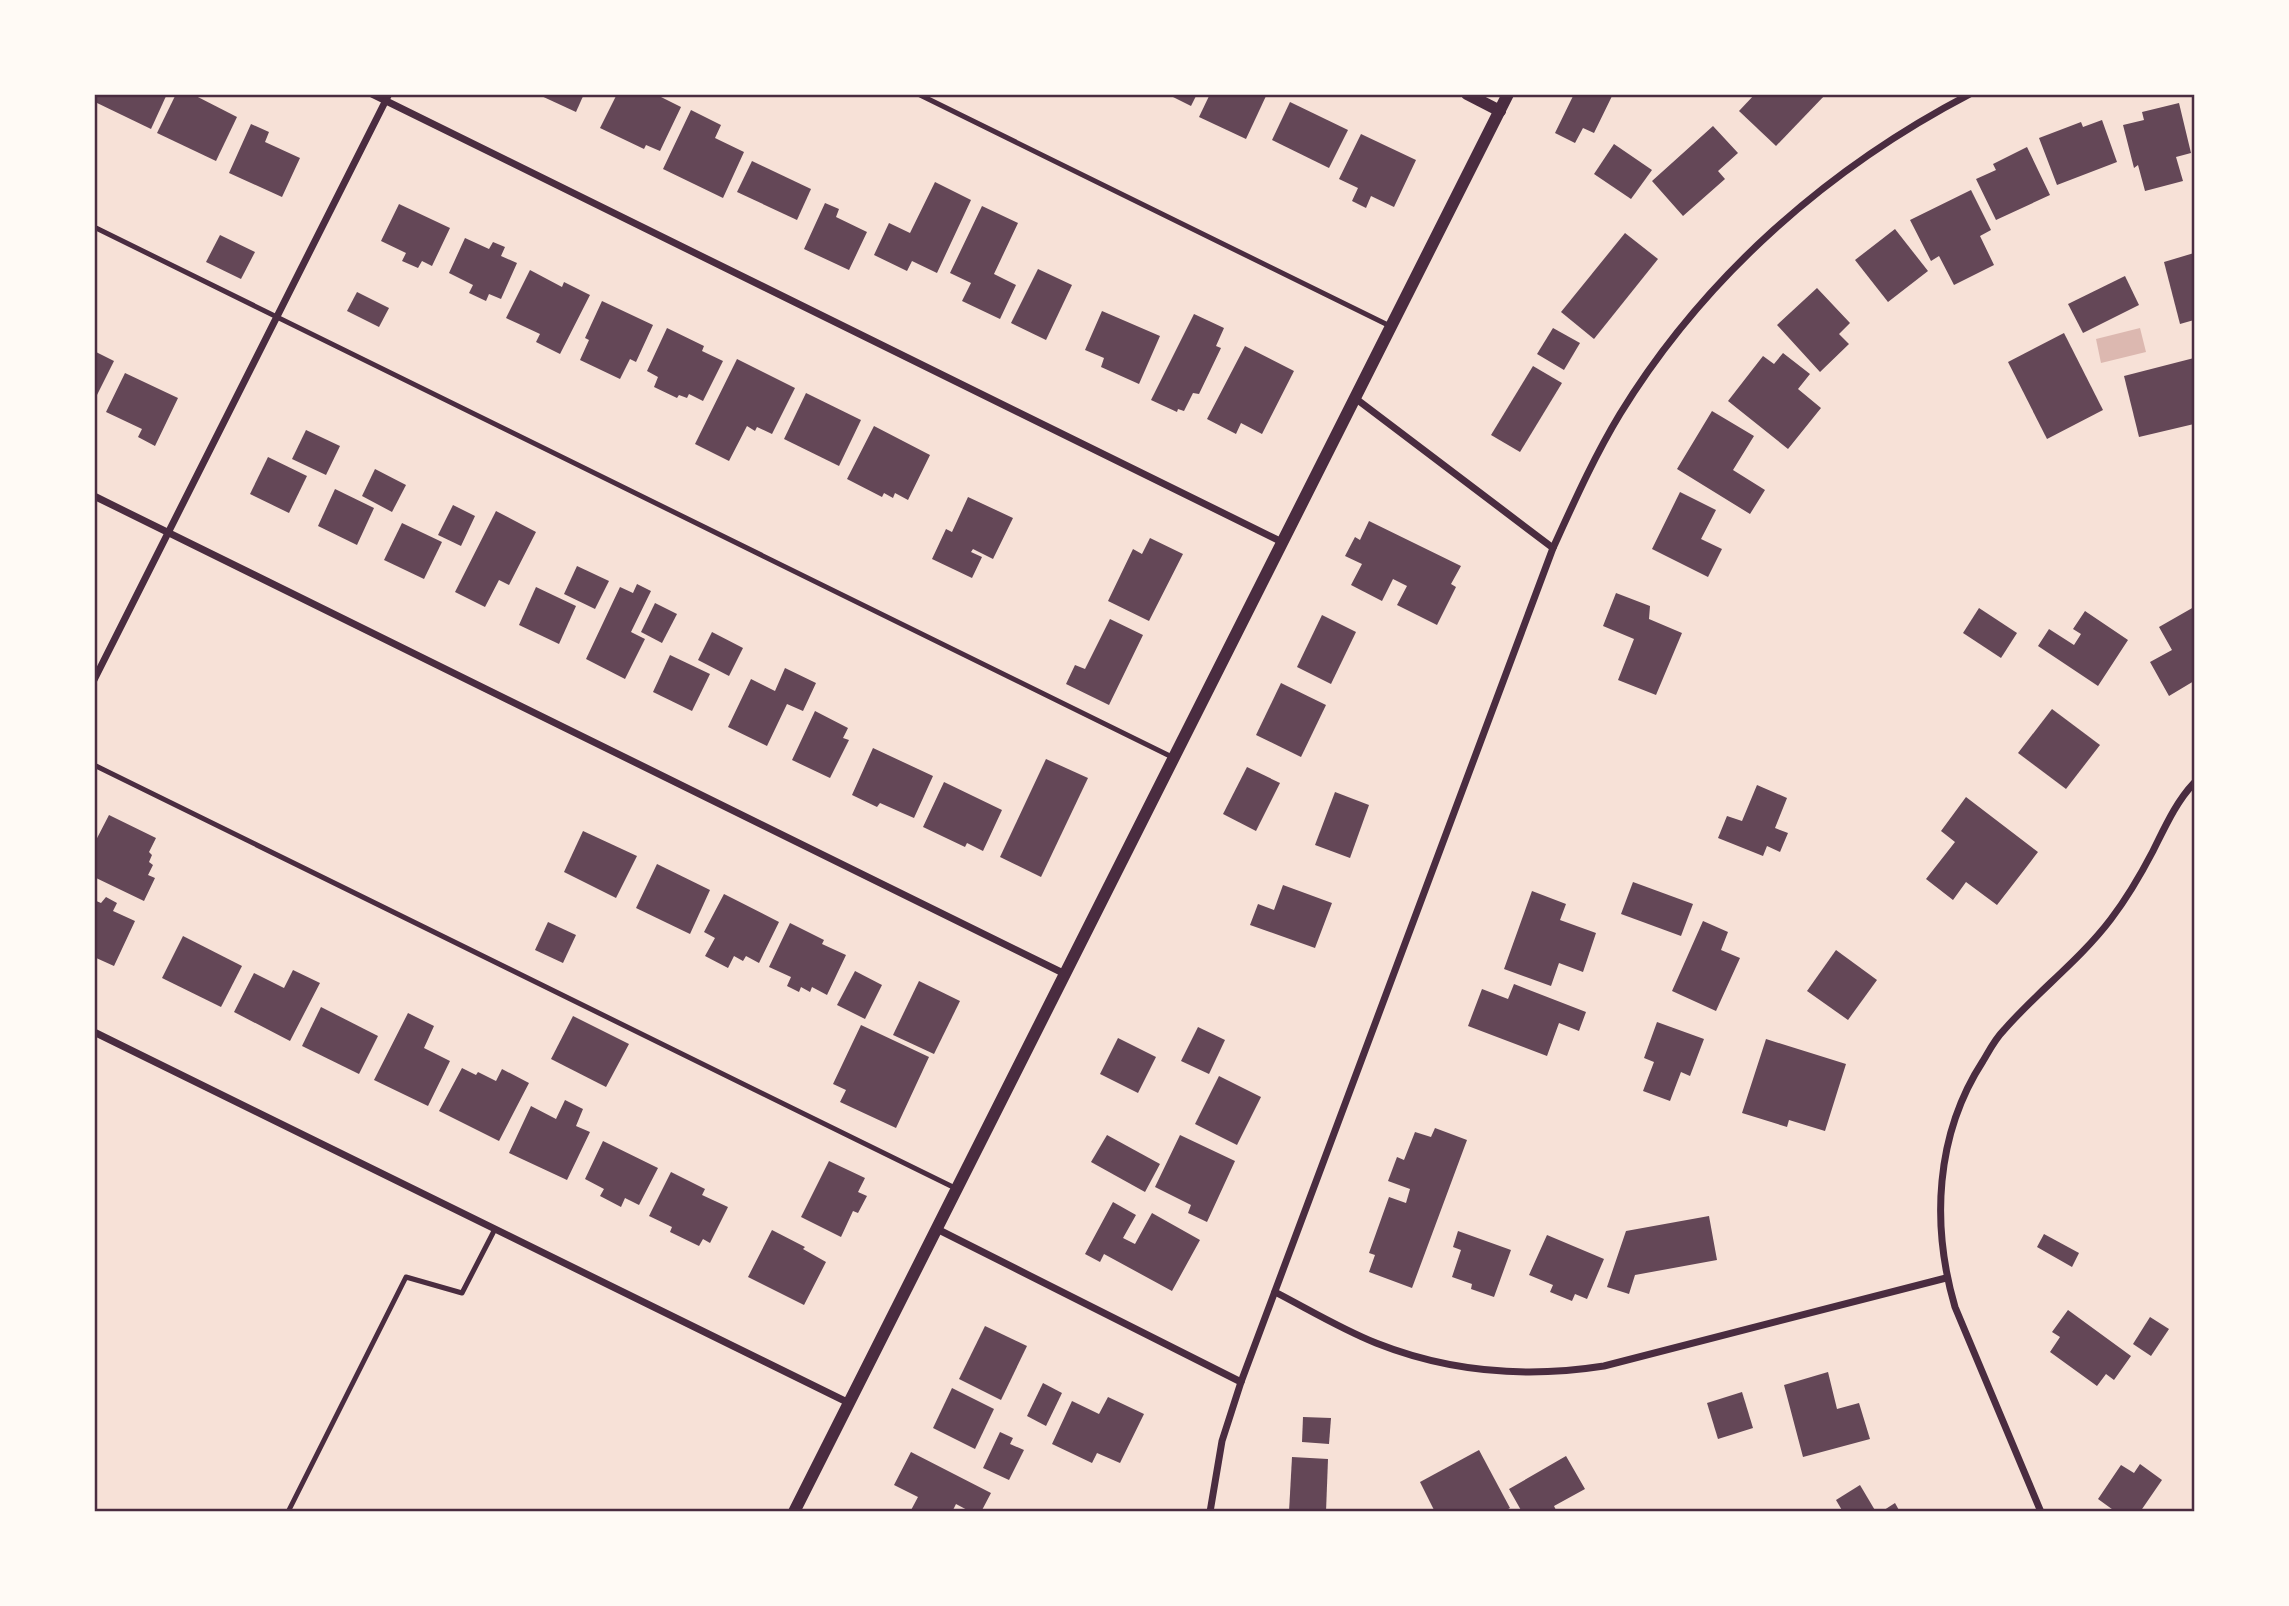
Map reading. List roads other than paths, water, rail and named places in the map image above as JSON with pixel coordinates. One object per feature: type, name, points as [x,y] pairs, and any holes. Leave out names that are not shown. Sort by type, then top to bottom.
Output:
[{"type":"street","points":[[372,94],[387,98],[1282,542]]},
{"type":"street","points":[[1468,94],[1500,111]]},
{"type":"street","points":[[794,1511],[1508,94]]},
{"type":"street","points":[[1210,1511],[1222,1441],[1241,1382],[1553,548],[1591,466],[1621,413],[1674,338],[1713,291],[1778,225],[1849,167],[1926,117],[1970,94]]},
{"type":"street","points":[[94,680],[387,98]]},
{"type":"street","points":[[1355,398],[1553,548]]},
{"type":"street","points":[[94,496],[1065,974]]},
{"type":"street","points":[[2040,1511],[1955,1307],[1946,1278],[1939,1201],[1946,1150],[1972,1077],[2001,1033],[2111,919],[2142,871],[2177,804],[2194,783]]},
{"type":"street","points":[[94,1031],[849,1403]]},
{"type":"street","points":[[937,1229],[1241,1382]]},
{"type":"street","points":[[1275,1292],[1378,1344],[1433,1362],[1518,1373],[1604,1366],[1946,1278]]},
{"type":"lane","points":[[918,94],[1391,326]]},
{"type":"lane","points":[[94,227],[1173,758]]},
{"type":"lane","points":[[94,765],[956,1189]]},
{"type":"lane","points":[[288,1511],[406,1277],[462,1293],[495,1229]]}]
